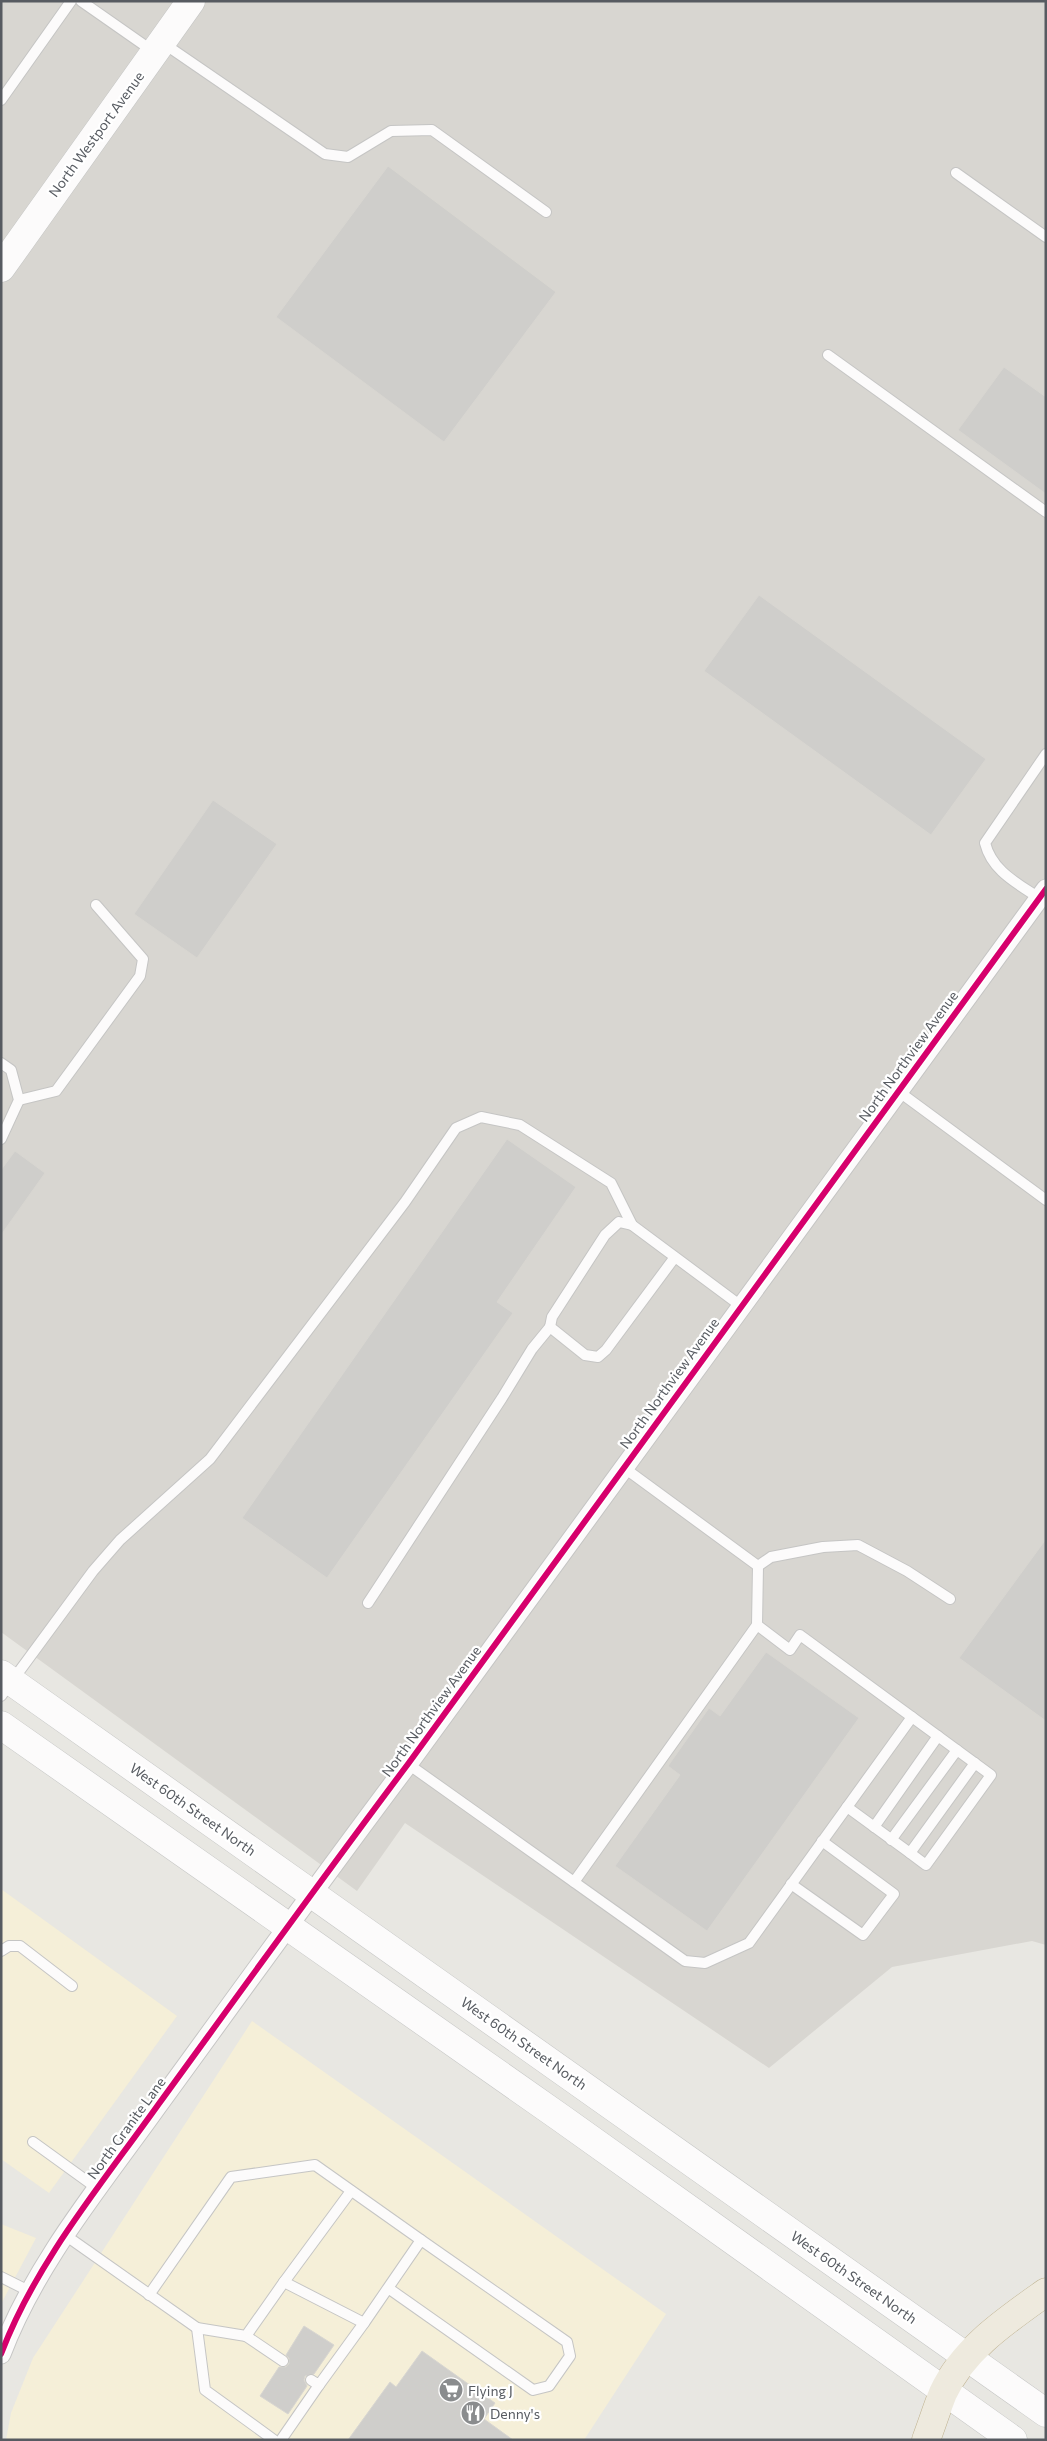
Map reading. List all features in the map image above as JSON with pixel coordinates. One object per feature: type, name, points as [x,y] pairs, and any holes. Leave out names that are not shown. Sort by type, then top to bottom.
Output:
[{"type":"highway","points":[[926,2440],[944,2392],[967,2358],[994,2328],[1046,2292]]},
{"type":"main road","name":"North Westport Avenue","points":[[1,268],[191,1]]},
{"type":"main road","name":"West 60th Street North","points":[[5,1684],[312,1892],[1046,2413]]},
{"type":"main road","points":[[1,1725],[1013,2440]]},
{"type":"street","name":"North Northview Avenue","points":[[288,1926],[1042,894]]},
{"type":"street","name":"North Granite Lane","points":[[1,2354],[12,2325],[29,2291],[65,2235],[288,1926]]},
{"type":"lane","points":[[1,100],[71,1]]},
{"type":"lane","points":[[81,1],[158,47],[325,154],[348,158],[391,131],[432,130],[546,212]]},
{"type":"lane","points":[[956,173],[1046,237]]},
{"type":"lane","points":[[828,355],[1046,512]]},
{"type":"lane","points":[[1042,894],[998,870],[988,854],[985,843],[1046,754]]},
{"type":"lane","points":[[19,1100],[56,1091],[140,976],[143,959],[96,906]]},
{"type":"lane","points":[[1,1063],[11,1070],[19,1100],[1,1138]]},
{"type":"lane","points":[[898,1091],[1046,1200]]},
{"type":"lane","points":[[5,1684],[93,1571],[120,1540],[210,1459],[405,1202],[456,1128],[481,1117],[520,1125],[611,1183],[632,1224],[741,1306]]},
{"type":"lane","points":[[368,1603],[532,1349],[550,1327],[552,1317],[605,1235],[619,1222],[632,1224]]},
{"type":"lane","points":[[550,1327],[585,1355],[598,1357],[606,1350],[675,1257]]},
{"type":"lane","points":[[623,1467],[758,1566]]},
{"type":"lane","points":[[758,1566],[771,1558],[823,1546],[858,1545],[907,1571],[950,1599]]},
{"type":"lane","points":[[574,1882],[757,1626],[758,1566]]},
{"type":"lane","points":[[757,1626],[790,1650],[800,1636],[991,1775],[926,1865],[846,1807]]},
{"type":"lane","points":[[408,1764],[685,1961],[705,1963],[748,1943],[912,1717]]},
{"type":"lane","points":[[874,1827],[938,1736]]},
{"type":"lane","points":[[892,1840],[956,1750]]},
{"type":"lane","points":[[910,1853],[975,1763]]},
{"type":"lane","points":[[791,1884],[863,1936],[894,1894],[822,1841]]},
{"type":"lane","points":[[1,1951],[9,1946],[20,1946],[72,1986]]},
{"type":"lane","points":[[33,2142],[98,2189]]},
{"type":"lane","points":[[149,2295],[231,2178],[315,2165],[567,2342],[570,2356],[549,2386],[532,2390],[388,2288]]},
{"type":"lane","points":[[246,2336],[351,2191]]},
{"type":"lane","points":[[65,2235],[197,2328],[246,2336],[283,2360]]},
{"type":"lane","points":[[281,2440],[315,2382],[364,2323],[421,2240]]},
{"type":"lane","points":[[1,2277],[29,2291]]},
{"type":"lane","points":[[284,2282],[364,2323]]},
{"type":"lane","points":[[197,2328],[205,2390],[274,2440]]},
{"type":"shaded area","points":[[1,1],[1046,1],[1046,1945],[1032,1941],[892,1967],[769,2068],[405,1823],[357,1891],[1,1632]]},
{"type":"shaded area","points":[[1,1889],[177,2016],[49,2193],[1,2159]]},
{"type":"shaded area","points":[[252,2021],[666,2314],[584,2440],[6,2440],[11,2413],[33,2358]]},
{"type":"shaded area","points":[[1,2224],[36,2238],[1,2304]]},
{"type":"building","points":[[388,166],[556,292],[444,442],[276,317]]},
{"type":"building","points":[[1004,367],[1046,397],[1046,494],[958,430]]},
{"type":"building","points":[[759,595],[986,759],[931,835],[704,671]]},
{"type":"building","points":[[213,800],[277,844],[197,958],[134,914]]},
{"type":"building","points":[[507,1139],[576,1187],[497,1302],[513,1313],[327,1578],[242,1518]]},
{"type":"building","points":[[15,1151],[45,1173],[1,1235],[1,1170]]},
{"type":"building","points":[[1046,1539],[1046,1721],[959,1658]]},
{"type":"building","points":[[766,1652],[859,1718],[707,1931],[615,1866],[680,1775],[668,1766],[709,1708],[720,1716]]},
{"type":"building","points":[[304,2326],[334,2345],[314,2374],[305,2376],[304,2380],[307,2386],[288,2414],[260,2396],[279,2367],[286,2367],[289,2364],[289,2358],[286,2355]]},
{"type":"building","points":[[422,2351],[495,2403],[484,2419],[513,2440],[348,2440],[390,2382],[396,2387]]},
{"type":"cycle path","points":[[1,2354],[15,2320],[32,2288],[71,2225],[1046,889]]},
{"type":"place","name":"Flying J","points":[[451,2390]]},
{"type":"place","name":"Denny's","points":[[473,2413]]}]
